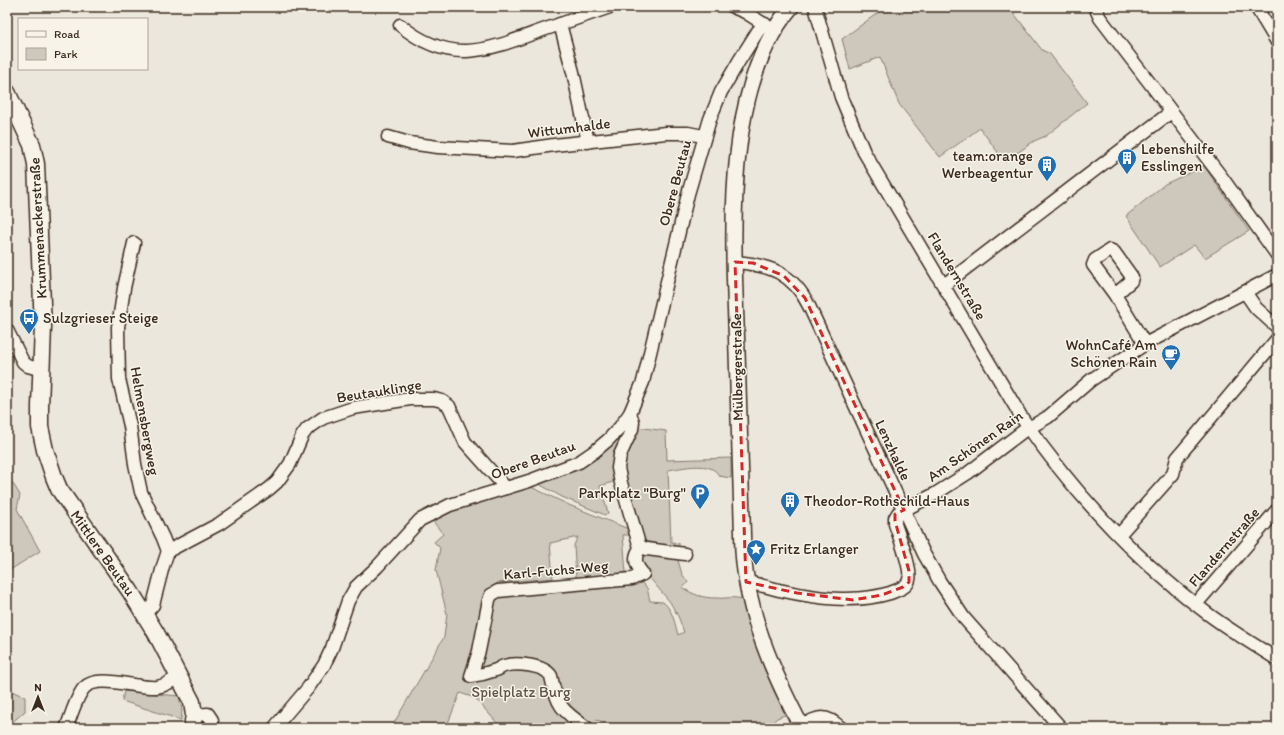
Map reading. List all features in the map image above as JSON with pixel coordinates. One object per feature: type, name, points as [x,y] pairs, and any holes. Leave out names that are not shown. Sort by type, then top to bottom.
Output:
[{"type":"main road","name":"Krummenackerstraße","points":[[7,92],[32,145],[36,164],[43,327],[42,370]]},
{"type":"main road","name":"Mittlere Beutau","points":[[42,370],[40,427],[45,450],[56,483],[145,614],[189,695],[193,707],[193,721]]},
{"type":"street","points":[[400,25],[426,43],[443,49],[462,52],[483,50],[610,7]]},
{"type":"street","points":[[733,7],[745,12],[770,27]]},
{"type":"street","name":"Mülbergerstraße","points":[[791,7],[770,27],[755,72],[746,107],[736,181],[734,216],[743,551],[746,582],[765,648],[781,687],[801,727]]},
{"type":"street","name":"Flandernstraße","points":[[815,7],[841,97],[864,152],[1029,428],[1046,452],[1070,483],[1119,535],[1150,565],[1196,604],[1231,630],[1277,659]]},
{"type":"street","points":[[1095,7],[1100,18],[1234,194],[1277,255]]},
{"type":"street","points":[[1256,7],[1277,42]]},
{"type":"street","points":[[560,24],[573,72],[588,142]]},
{"type":"street","name":"Obere Beutau","points":[[274,728],[308,688],[324,665],[332,648],[351,594],[413,526],[428,515],[450,505],[562,470],[589,456],[608,440],[630,413],[642,382],[672,259],[704,136],[712,112],[721,92],[758,31],[770,27]]},
{"type":"street","points":[[944,285],[1171,112]]},
{"type":"street","name":"Wittumhalde","points":[[388,137],[409,143],[438,142],[513,151],[554,145],[674,133],[688,133],[704,136]]},
{"type":"street","name":"Helmensbergweg","points":[[134,243],[122,297],[118,327],[119,379],[130,429],[134,460],[141,492],[164,538],[168,551]]},
{"type":"street","name":"Lenzhalde","points":[[735,262],[753,263],[768,267],[792,281],[801,291],[929,564],[954,604],[1060,728]]},
{"type":"street","name":"Am Schönen Rain","points":[[904,510],[951,485],[983,463],[1016,436],[1048,417],[1091,380],[1145,344],[1277,275]]},
{"type":"street","points":[[1245,292],[1256,308],[1277,327]]},
{"type":"street","points":[[1115,295],[1145,344]]},
{"type":"street","points":[[7,330],[23,362],[28,366],[42,370]]},
{"type":"street","points":[[1119,535],[1173,474],[1176,458],[1277,339]]},
{"type":"street","name":"Beutauklinge","points":[[168,551],[219,524],[269,489],[277,482],[290,464],[302,436],[307,429],[323,418],[353,408],[410,399],[434,399],[442,401],[449,406],[465,442],[506,488]]},
{"type":"street","points":[[630,413],[633,422],[632,429],[620,455],[618,468],[634,528],[641,547],[685,554]]},
{"type":"street","points":[[746,582],[797,593],[845,599],[869,598],[900,589],[907,585],[910,578],[908,566],[894,521],[895,515],[904,510]]},
{"type":"street","name":"Flandernstraße","points":[[1196,604],[1277,510]]},
{"type":"street","name":"Karl-Fuchs-Weg","points":[[587,728],[562,708],[556,696],[550,673],[543,669],[527,666],[506,666],[488,673],[472,676],[489,600],[491,595],[498,591],[628,580],[643,574],[635,561],[636,554],[641,547]]},
{"type":"street","points":[[145,614],[154,605],[168,551]]},
{"type":"street","points":[[66,728],[80,695],[88,685],[101,682],[158,687],[179,676]]},
{"type":"street","points":[[193,721],[208,714],[212,720],[211,728]]},
{"type":"street","points":[[801,727],[813,719],[822,717],[831,719],[841,728]]},
{"type":"highlighted area","points":[[735,262],[753,263],[784,276],[805,298],[904,510],[895,514],[895,521],[909,571],[909,582],[903,587],[882,595],[853,600],[797,593],[746,582]]},
{"type":"green space","points":[[876,7],[1009,7],[1042,50],[1050,54],[1087,103],[1046,136],[1034,141],[1005,162],[980,128],[940,157],[899,104],[880,57],[850,69],[842,39],[879,12]]},
{"type":"green space","points":[[1204,166],[1249,231],[1205,258],[1194,245],[1160,267],[1126,216],[1165,184]]},
{"type":"green space","points":[[637,427],[666,431],[667,460],[731,458],[731,478],[719,476],[710,468],[696,466],[668,470],[671,542],[679,543],[679,548],[646,543],[639,532],[616,481],[600,486],[608,513],[605,515],[562,497],[537,483],[624,428]]},
{"type":"green space","points":[[7,474],[20,495],[17,509],[40,551],[7,572]]},
{"type":"green space","name":"Spielplatz Burg","points":[[529,486],[569,505],[631,530],[630,535],[623,535],[626,574],[576,578],[574,545],[578,537],[550,543],[553,578],[497,583],[498,595],[640,581],[647,588],[650,601],[663,602],[669,609],[678,635],[684,632],[678,616],[670,602],[643,570],[641,558],[645,554],[677,557],[682,574],[688,582],[683,588],[703,597],[742,599],[755,640],[787,714],[777,718],[766,728],[595,728],[601,721],[594,720],[587,728],[487,728],[498,724],[475,698],[460,693],[446,728],[391,728],[444,637],[447,614],[436,570],[440,548],[434,542],[443,534],[431,519],[443,512]]},
{"type":"green space","points":[[7,689],[25,697],[25,711],[8,726]]},
{"type":"green space","points":[[124,691],[179,696],[182,710],[181,720],[122,701]]},
{"type":"place","name":"Lebenshilfe Esslingen","points":[[1127,175]]},
{"type":"place","name":"team:orange Werbeagentur","points":[[1047,182]]},
{"type":"place","name":"Sulzgrieser Steige","points":[[29,335]]},
{"type":"place","name":"WohnCafé Am Schönen Rain","points":[[1171,371]]},
{"type":"place","name":"Parkplatz \"Burg\"","points":[[700,510]]},
{"type":"place","name":"Theodor-Rothschild-Haus","points":[[790,518]]},
{"type":"place","name":"Fritz Erlanger","points":[[756,566]]}]
